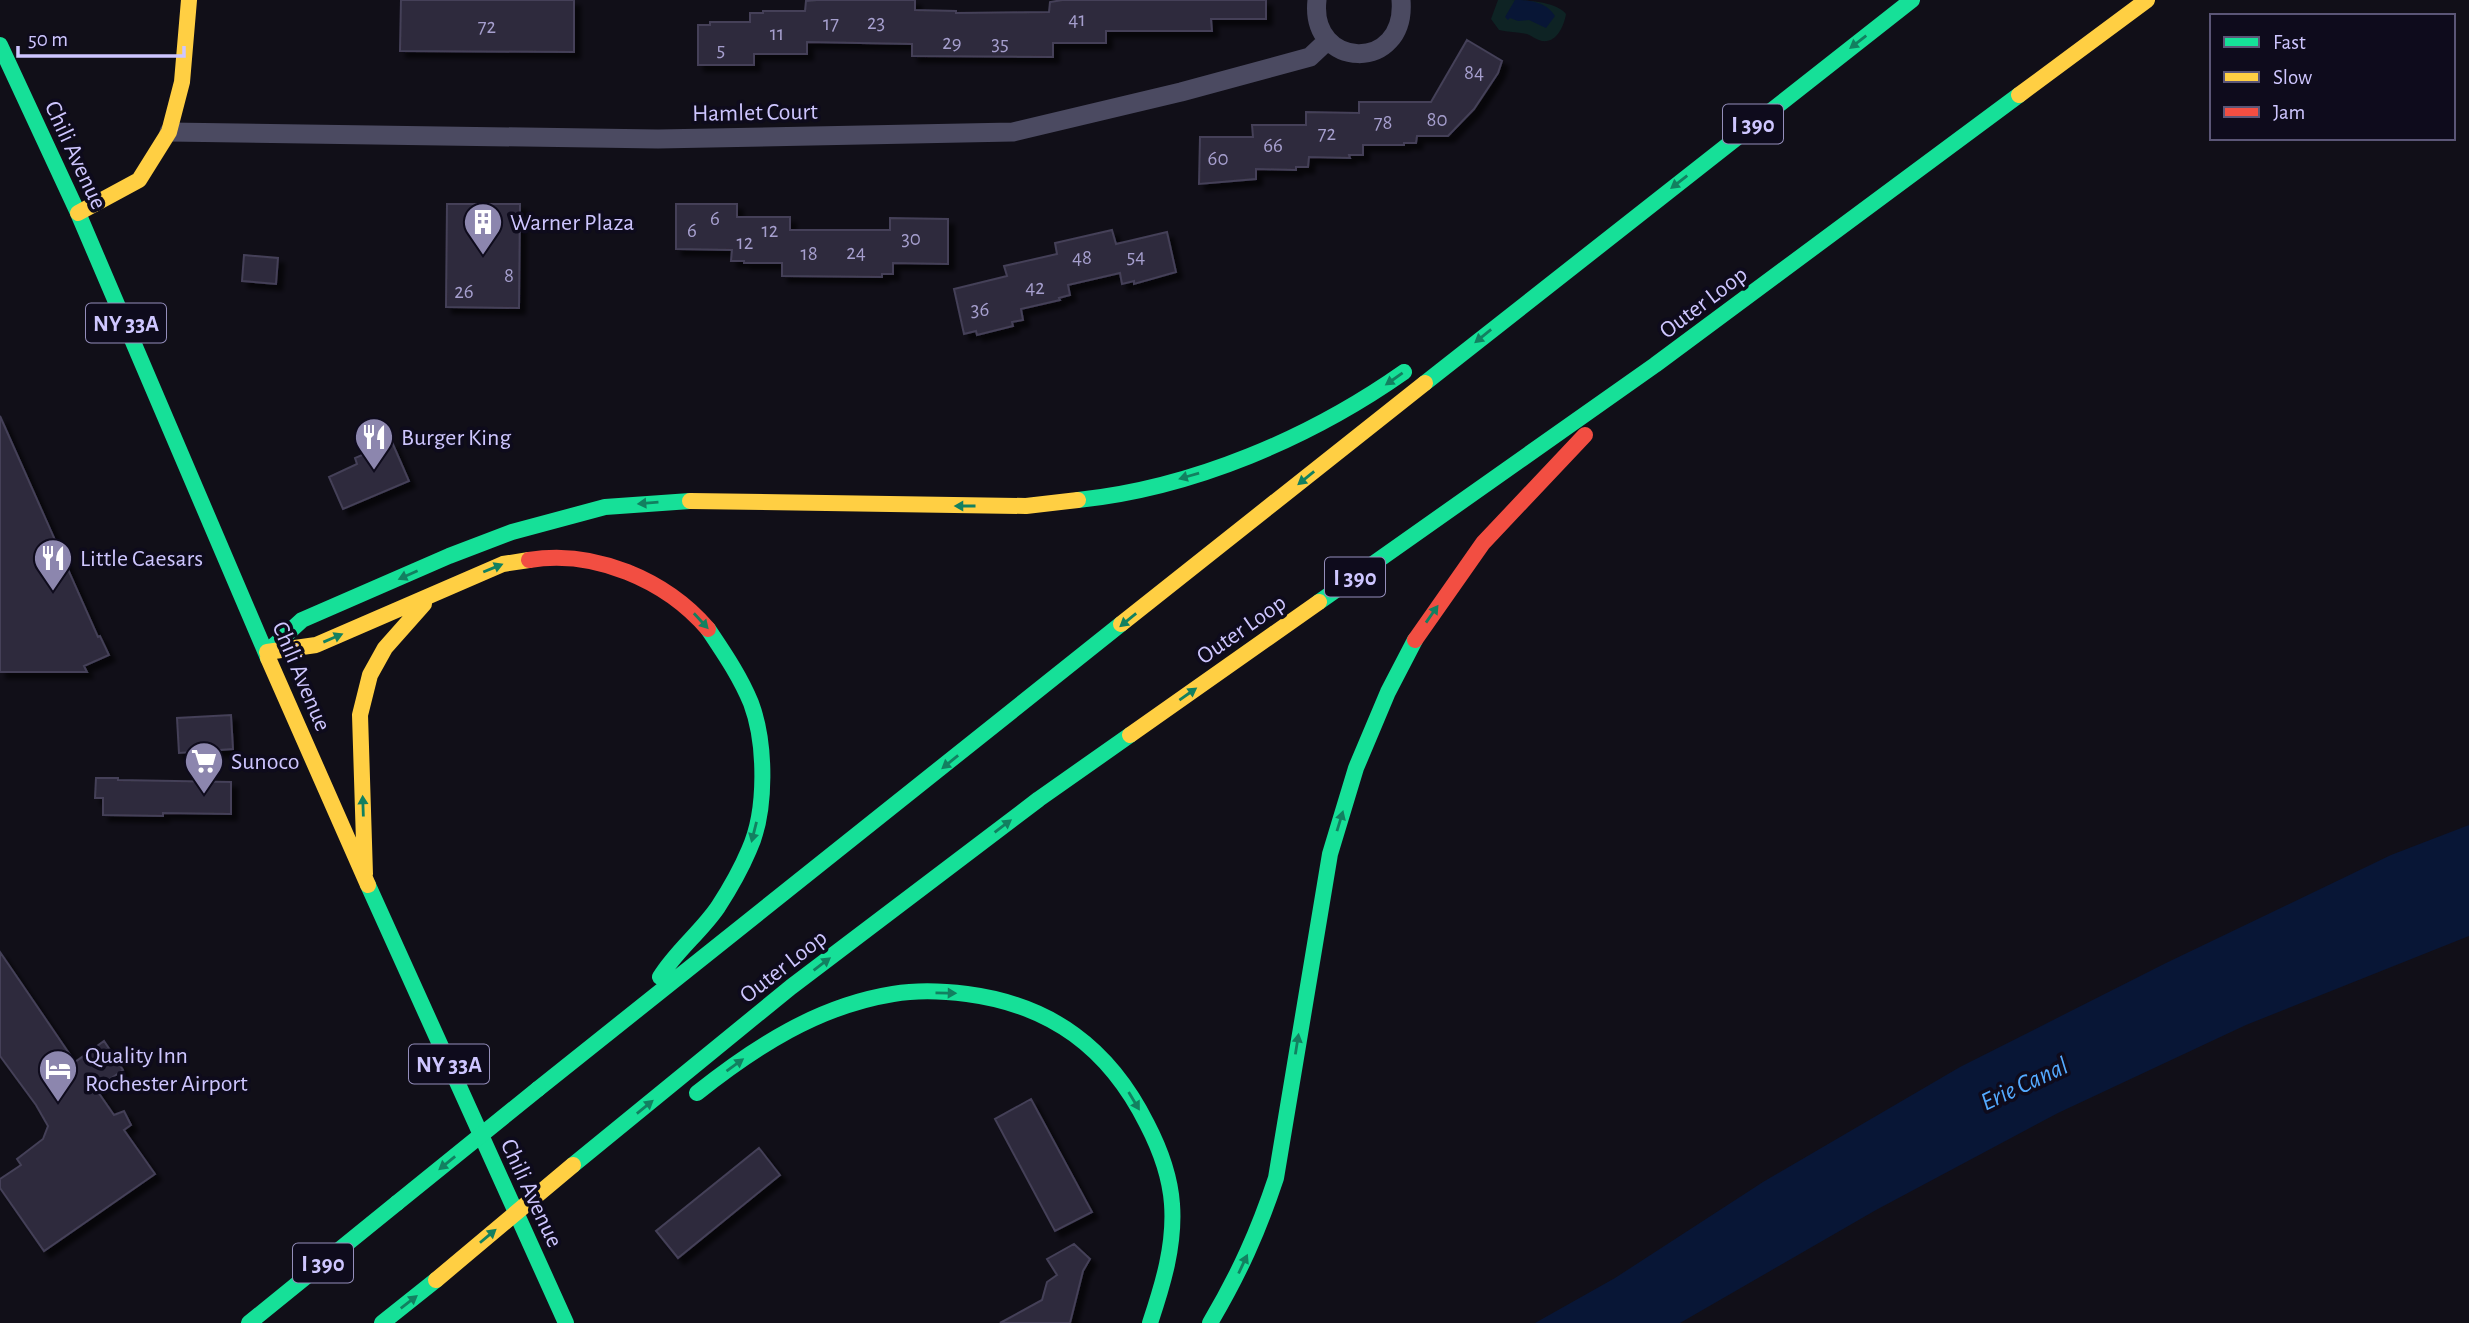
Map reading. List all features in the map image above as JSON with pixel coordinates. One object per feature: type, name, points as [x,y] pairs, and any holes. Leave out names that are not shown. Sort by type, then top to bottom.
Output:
[{"type":"main road","points":[[78,213],[139,180],[169,132],[182,82],[189,0]]},
{"type":"main road","name":"I 390","points":[[249,1323],[538,1089],[1594,248],[1912,0]]},
{"type":"main road","name":"Outer Loop","points":[[382,1323],[791,988],[1039,799],[1656,365],[2147,0]]},
{"type":"main road","name":"Chili Avenue","points":[[0,45],[78,213],[289,709],[566,1323]]},
{"type":"main road","points":[[1473,325],[1594,248]]},
{"type":"main road","points":[[267,652],[302,621],[462,551],[512,532],[605,507],[657,502],[1026,506],[1100,498],[1161,484],[1228,464],[1302,434],[1367,398],[1420,361]]},
{"type":"main road","points":[[1210,1323],[1238,1275],[1259,1229],[1276,1178],[1330,854],[1356,768],[1388,692],[1419,632],[1483,542],[1551,468],[1656,365]]},
{"type":"main road","points":[[267,652],[316,645],[503,564],[540,558],[571,558],[600,563],[640,578],[680,600],[707,627],[733,664],[751,704],[760,735],[759,812],[750,849],[717,908],[672,958],[640,1009]]},
{"type":"main road","points":[[365,874],[360,715],[366,688],[385,648],[431,596]]},
{"type":"main road","points":[[682,1103],[766,1043],[854,1004],[895,994],[981,995],[1022,1007],[1058,1022],[1117,1073],[1149,1127],[1169,1183],[1172,1217],[1170,1254],[1162,1291],[1150,1323]]},
{"type":"main road","points":[[573,1165],[661,1115]]},
{"type":"street","points":[[1317,0],[1315,15],[1319,29],[1327,41],[1339,50],[1352,54],[1366,54],[1391,40],[1402,15],[1401,0]]},
{"type":"street","name":"Hamlet Court","points":[[169,132],[658,139],[1013,132],[1181,92],[1310,57],[1327,41]]},
{"type":"green space","points":[[1498,0],[1554,6],[1566,14],[1564,24],[1556,37],[1547,41],[1527,34],[1499,30],[1491,19]]},
{"type":"water","points":[[1515,0],[1538,3],[1555,16],[1546,28],[1529,20],[1508,20],[1505,17]]},
{"type":"water","name":"Erie Canal","points":[[2469,825],[2469,936],[2246,1025],[2058,1113],[1876,1210],[1680,1323],[1535,1323],[1615,1278],[1763,1182],[1960,1067],[2166,963],[2391,855]]},
{"type":"building","points":[[401,0],[574,0],[574,52],[400,51]]},
{"type":"building","points":[[915,0],[915,10],[956,13],[1049,12],[1050,2],[1062,0],[1266,0],[1266,19],[1211,19],[1212,31],[1106,31],[1106,43],[1053,43],[1053,57],[912,56],[912,44],[807,42],[807,54],[754,54],[754,65],[698,65],[698,25],[710,25],[710,22],[750,22],[750,13],[763,11],[805,11],[806,1]]},
{"type":"building","points":[[1467,40],[1502,61],[1498,73],[1474,109],[1448,136],[1417,136],[1416,143],[1404,145],[1363,145],[1363,155],[1349,155],[1350,158],[1309,157],[1308,167],[1296,167],[1296,170],[1256,169],[1256,179],[1199,184],[1200,137],[1253,137],[1252,125],[1306,125],[1306,112],[1359,113],[1359,102],[1431,102]]},
{"type":"building","name":"Warner Plaza","points":[[447,204],[520,204],[519,308],[446,307]]},
{"type":"building","points":[[676,204],[737,204],[737,217],[790,217],[790,230],[890,230],[890,218],[948,219],[948,264],[893,263],[893,274],[882,274],[882,277],[782,276],[782,263],[731,261],[732,250],[676,249]]},
{"type":"building","points":[[1112,230],[1116,244],[1167,232],[1176,272],[1134,284],[1134,281],[1122,284],[1120,273],[1068,285],[1070,295],[1021,309],[1023,320],[1012,322],[1013,326],[977,335],[976,331],[964,334],[954,289],[1007,276],[1004,266],[1057,254],[1055,243]]},
{"type":"building","points":[[244,255],[278,258],[276,284],[242,281]]},
{"type":"building","points":[[0,416],[98,637],[100,636],[109,655],[84,666],[87,672],[0,672]]},
{"type":"building","name":"Burger King","points":[[392,442],[409,481],[343,509],[329,477],[357,464],[355,458]]},
{"type":"building","points":[[231,715],[233,749],[179,753],[177,718]]},
{"type":"building","points":[[96,778],[231,782],[231,814],[103,815],[103,798],[95,798]]},
{"type":"building","name":"Quality Inn Rochester Airport","points":[[0,952],[75,1062],[104,1041],[123,1070],[96,1089],[114,1115],[124,1111],[131,1125],[124,1130],[155,1174],[44,1251],[0,1188],[0,1179],[21,1165],[17,1159],[43,1139],[48,1126],[0,1056]]},
{"type":"building","points":[[1031,1099],[1092,1212],[1055,1231],[995,1119]]},
{"type":"building","points":[[759,1148],[780,1175],[678,1258],[656,1231]]},
{"type":"building","points":[[1074,1244],[1090,1259],[1083,1271],[1070,1323],[1000,1323],[1042,1300],[1047,1282],[1057,1275],[1047,1259]]},
{"type":"traffic: fast","points":[[1425,383],[1912,0]]},
{"type":"traffic: fast","points":[[0,45],[78,213],[268,658]]},
{"type":"traffic: fast","points":[[1319,602],[1655,365],[2019,95]]},
{"type":"traffic: fast","points":[[1078,500],[1164,484],[1249,456],[1330,418],[1404,372]]},
{"type":"traffic: fast","points":[[267,652],[302,620],[449,556],[512,532],[605,507],[690,501]]},
{"type":"traffic: fast","points":[[538,1089],[1121,624]]},
{"type":"traffic: fast","points":[[660,977],[722,900],[749,850],[759,816],[762,757],[756,719],[742,683],[708,629]]},
{"type":"traffic: fast","points":[[1210,1323],[1247,1252],[1276,1178],[1330,854],[1356,768],[1388,692],[1415,640]]},
{"type":"traffic: fast","points":[[573,1165],[791,987],[1039,799],[1130,735]]},
{"type":"traffic: fast","points":[[368,885],[566,1323]]},
{"type":"traffic: fast","points":[[697,1093],[765,1045],[813,1018],[865,1000],[893,994],[930,991],[967,994],[1025,1008],[1051,1020],[1095,1052],[1115,1073],[1147,1124],[1164,1163],[1171,1194],[1172,1234],[1150,1323]]},
{"type":"traffic: fast","points":[[397,1203],[538,1089]]},
{"type":"traffic: fast","points":[[249,1323],[397,1203]]},
{"type":"traffic: fast","points":[[382,1323],[436,1280]]},
{"type":"traffic: slow","points":[[78,213],[139,180],[169,132],[182,82],[189,0]]},
{"type":"traffic: slow","points":[[2019,95],[2147,0]]},
{"type":"traffic: slow","points":[[1121,624],[1425,383]]},
{"type":"traffic: slow","points":[[690,501],[1026,506],[1078,500]]},
{"type":"traffic: slow","points":[[267,652],[316,645],[503,564],[529,560]]},
{"type":"traffic: slow","points":[[1130,735],[1319,602]]},
{"type":"traffic: slow","points":[[365,874],[360,715],[370,675],[385,648],[424,604]]},
{"type":"traffic: slow","points":[[268,658],[368,885]]},
{"type":"traffic: slow","points":[[436,1280],[573,1165]]},
{"type":"traffic: jam","points":[[1415,640],[1483,543],[1585,435]]},
{"type":"traffic: jam","points":[[529,560],[578,559],[627,572],[671,596],[708,629]]},
{"type":"place","name":"Warner Plaza","points":[[483,256]]},
{"type":"place","name":"Burger King","points":[[374,471]]},
{"type":"place","name":"Little Caesars","points":[[53,592]]},
{"type":"place","name":"Sunoco","points":[[204,795]]},
{"type":"place","name":"Quality Inn Rochester Airport","points":[[58,1103]]}]
